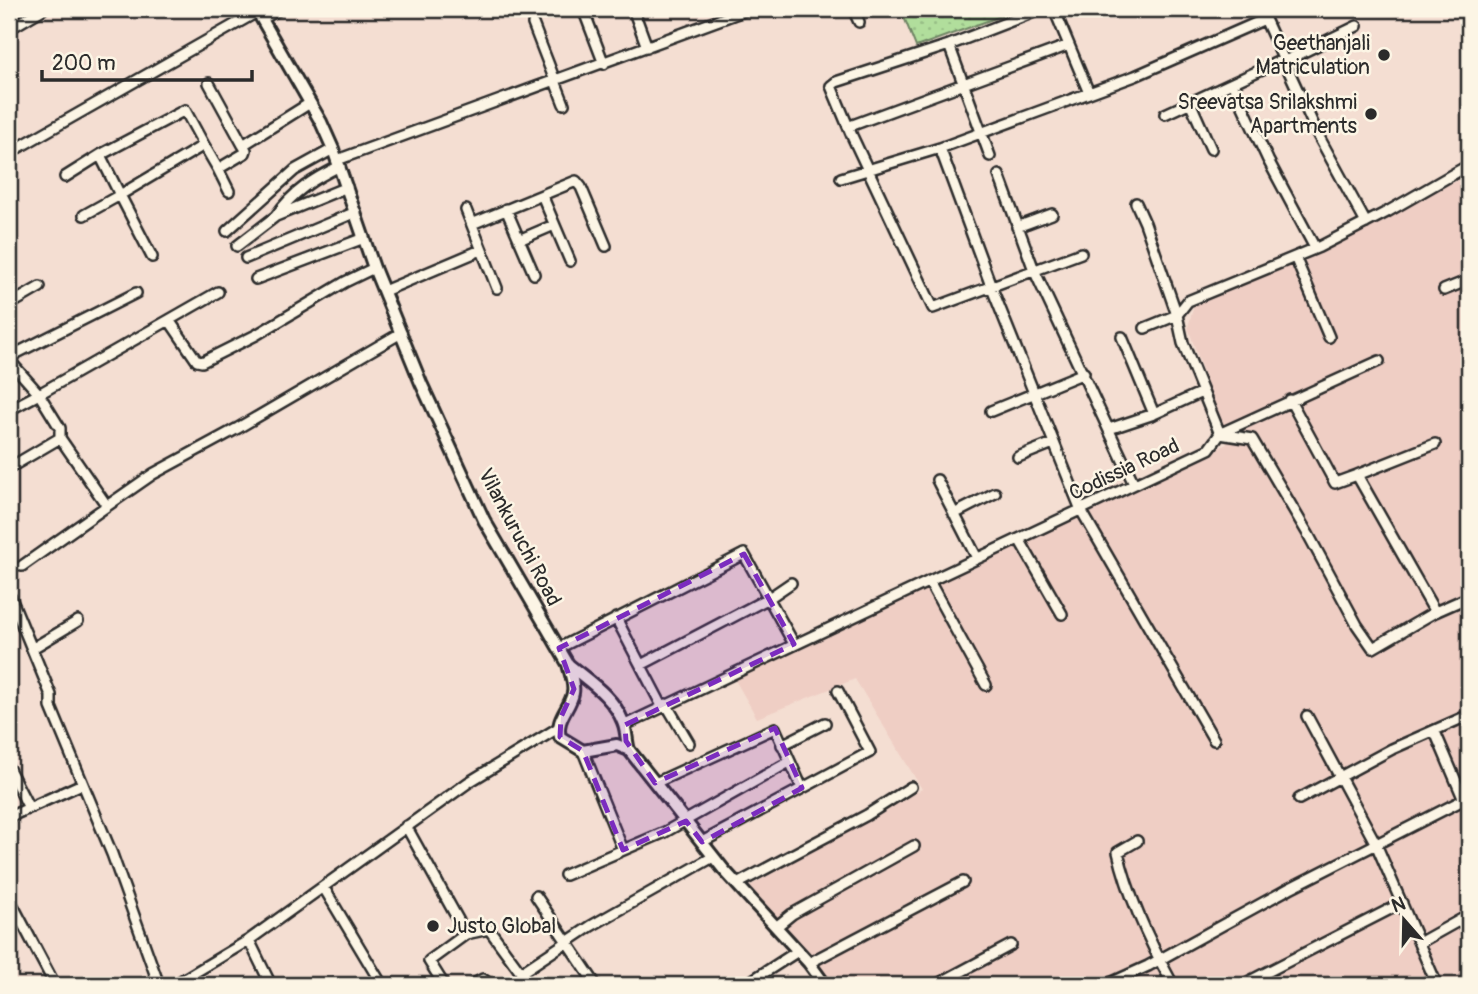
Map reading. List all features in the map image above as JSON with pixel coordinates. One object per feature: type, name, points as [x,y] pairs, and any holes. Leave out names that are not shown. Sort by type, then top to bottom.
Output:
[{"type":"main road","name":"Vilankuruchi Road","points":[[258,13],[310,103],[336,158],[374,268],[484,520],[568,664],[574,689],[558,728]]},
{"type":"main road","points":[[568,664],[601,691],[617,710],[625,724],[629,750]]},
{"type":"main road","points":[[558,728],[560,737],[583,751],[617,745],[629,750],[713,857],[809,963],[825,985]]},
{"type":"street","points":[[9,29],[43,9]]},
{"type":"street","points":[[9,153],[258,13],[280,9]]},
{"type":"street","points":[[583,9],[604,64]]},
{"type":"street","points":[[633,9],[647,47]]},
{"type":"street","points":[[227,231],[295,170],[604,64],[749,9]]},
{"type":"street","points":[[853,9],[859,22]]},
{"type":"street","points":[[1042,9],[831,86],[933,307],[1081,253]]},
{"type":"street","points":[[1054,9],[1089,93]]},
{"type":"street","points":[[841,178],[888,166],[940,148],[1135,76],[1265,19],[1319,136],[1366,222]]},
{"type":"street","points":[[533,24],[564,104]]},
{"type":"street","points":[[1165,114],[1356,26]]},
{"type":"street","points":[[949,45],[990,156]]},
{"type":"street","points":[[850,126],[1069,45]]},
{"type":"street","points":[[209,83],[246,150],[218,169]]},
{"type":"street","points":[[1232,83],[1268,160],[1315,248]]},
{"type":"street","points":[[1190,102],[1211,149]]},
{"type":"street","points":[[243,145],[310,103]]},
{"type":"street","points":[[65,177],[100,155],[185,110],[229,191]]},
{"type":"street","points":[[84,215],[204,145]]},
{"type":"street","points":[[940,148],[991,286],[1081,510],[1214,740]]},
{"type":"street","points":[[100,155],[152,257]]},
{"type":"street","points":[[276,216],[285,203],[336,158]]},
{"type":"street","points":[[1145,328],[1177,315],[1188,302],[1315,248],[1469,165]]},
{"type":"street","points":[[999,175],[1034,270],[1134,484]]},
{"type":"street","points":[[472,224],[572,182],[579,183],[606,246]]},
{"type":"street","points":[[237,246],[276,216],[347,187]]},
{"type":"street","points":[[542,195],[570,261]]},
{"type":"street","points":[[1136,202],[1177,315],[1183,343],[1220,434],[1252,439],[1357,625],[1373,648],[1435,612],[1469,597]]},
{"type":"street","points":[[506,209],[534,274]]},
{"type":"street","points":[[467,210],[498,288]]},
{"type":"street","points":[[246,258],[356,212]]},
{"type":"street","points":[[1017,227],[1052,214]]},
{"type":"street","points":[[519,240],[554,225]]},
{"type":"street","points":[[256,279],[364,238]]},
{"type":"street","points":[[384,291],[481,250]]},
{"type":"street","points":[[1295,257],[1329,337]]},
{"type":"street","points":[[169,320],[197,361],[202,362],[256,335],[345,282],[374,268]]},
{"type":"street","points":[[1444,290],[1469,280]]},
{"type":"street","points":[[9,305],[40,287]]},
{"type":"street","points":[[9,410],[218,292]]},
{"type":"street","points":[[107,506],[60,438],[60,428],[39,394],[9,359],[136,293]]},
{"type":"street","points":[[22,566],[153,474],[238,428],[401,332]]},
{"type":"street","points":[[1122,337],[1154,414]]},
{"type":"street","name":"Codissia Road","points":[[625,724],[1209,449],[1220,434],[1380,361]]},
{"type":"street","points":[[991,411],[1084,373]]},
{"type":"street","points":[[1109,429],[1154,414],[1202,393]]},
{"type":"street","points":[[1290,400],[1335,483],[1435,444]]},
{"type":"street","points":[[9,468],[60,438]]},
{"type":"street","points":[[1018,457],[1053,443]]},
{"type":"street","points":[[1357,475],[1435,612]]},
{"type":"street","points":[[937,480],[977,558]]},
{"type":"street","points":[[954,514],[995,493]]},
{"type":"street","points":[[1019,539],[1062,614]]},
{"type":"street","points":[[559,648],[744,554],[793,644]]},
{"type":"street","points":[[929,581],[986,685]]},
{"type":"street","points":[[641,665],[769,598],[791,583]]},
{"type":"street","points":[[11,598],[51,695],[51,707],[112,854],[159,985]]},
{"type":"street","points":[[616,618],[664,705],[689,743]]},
{"type":"street","points":[[33,648],[78,621]]},
{"type":"street","points":[[702,842],[870,752],[838,691]]},
{"type":"street","points":[[1299,799],[1392,749],[1469,715]]},
{"type":"street","points":[[1307,716],[1376,844],[1436,982],[1421,985]]},
{"type":"street","points":[[782,745],[825,723]]},
{"type":"street","points":[[179,984],[324,888],[470,782],[558,728]]},
{"type":"street","points":[[655,783],[775,728],[802,788]]},
{"type":"street","points":[[1106,985],[1467,799],[1435,732]]},
{"type":"street","points":[[583,751],[623,850]]},
{"type":"street","points":[[565,875],[687,821],[789,762]]},
{"type":"street","points":[[9,769],[29,808]]},
{"type":"street","points":[[9,817],[82,784]]},
{"type":"street","points":[[737,884],[867,815],[911,787]]},
{"type":"street","points":[[406,826],[466,934]]},
{"type":"street","points":[[1137,841],[1118,852],[1124,877],[1159,960],[1173,985]]},
{"type":"street","points":[[776,927],[792,914],[914,846]]},
{"type":"street","points":[[522,972],[567,942],[713,857]]},
{"type":"street","points":[[809,963],[963,882]]},
{"type":"street","points":[[324,888],[382,985]]},
{"type":"street","points":[[536,896],[596,985]]},
{"type":"street","points":[[9,898],[55,985]]},
{"type":"street","points":[[1242,985],[1402,903]]},
{"type":"street","points":[[1419,943],[1469,915]]},
{"type":"street","points":[[444,985],[429,961],[466,934],[489,929],[530,985]]},
{"type":"street","points":[[249,940],[271,985]]},
{"type":"street","points":[[936,985],[1011,945]]},
{"type":"street","points":[[746,985],[798,951]]},
{"type":"street","points":[[472,985],[483,979],[491,985]]},
{"type":"highlighted area","points":[[744,554],[794,644],[625,725],[626,741],[655,783],[775,728],[802,788],[702,842],[686,821],[623,850],[583,751],[560,737],[561,717],[574,689],[559,648]]},
{"type":"shaded area","points":[[1469,175],[1469,985],[830,985],[748,887],[922,789],[855,679],[757,718],[735,680],[1227,444],[1188,327],[1194,305]]},
{"type":"green space","points":[[910,9],[1020,9],[916,47],[902,12]]},
{"type":"place","name":"Geethanjali Matriculation","points":[[1384,55]]},
{"type":"place","name":"Sreevatsa Srilakshmi Apartments","points":[[1371,114]]},
{"type":"place","name":"Justo Global","points":[[433,926]]}]
